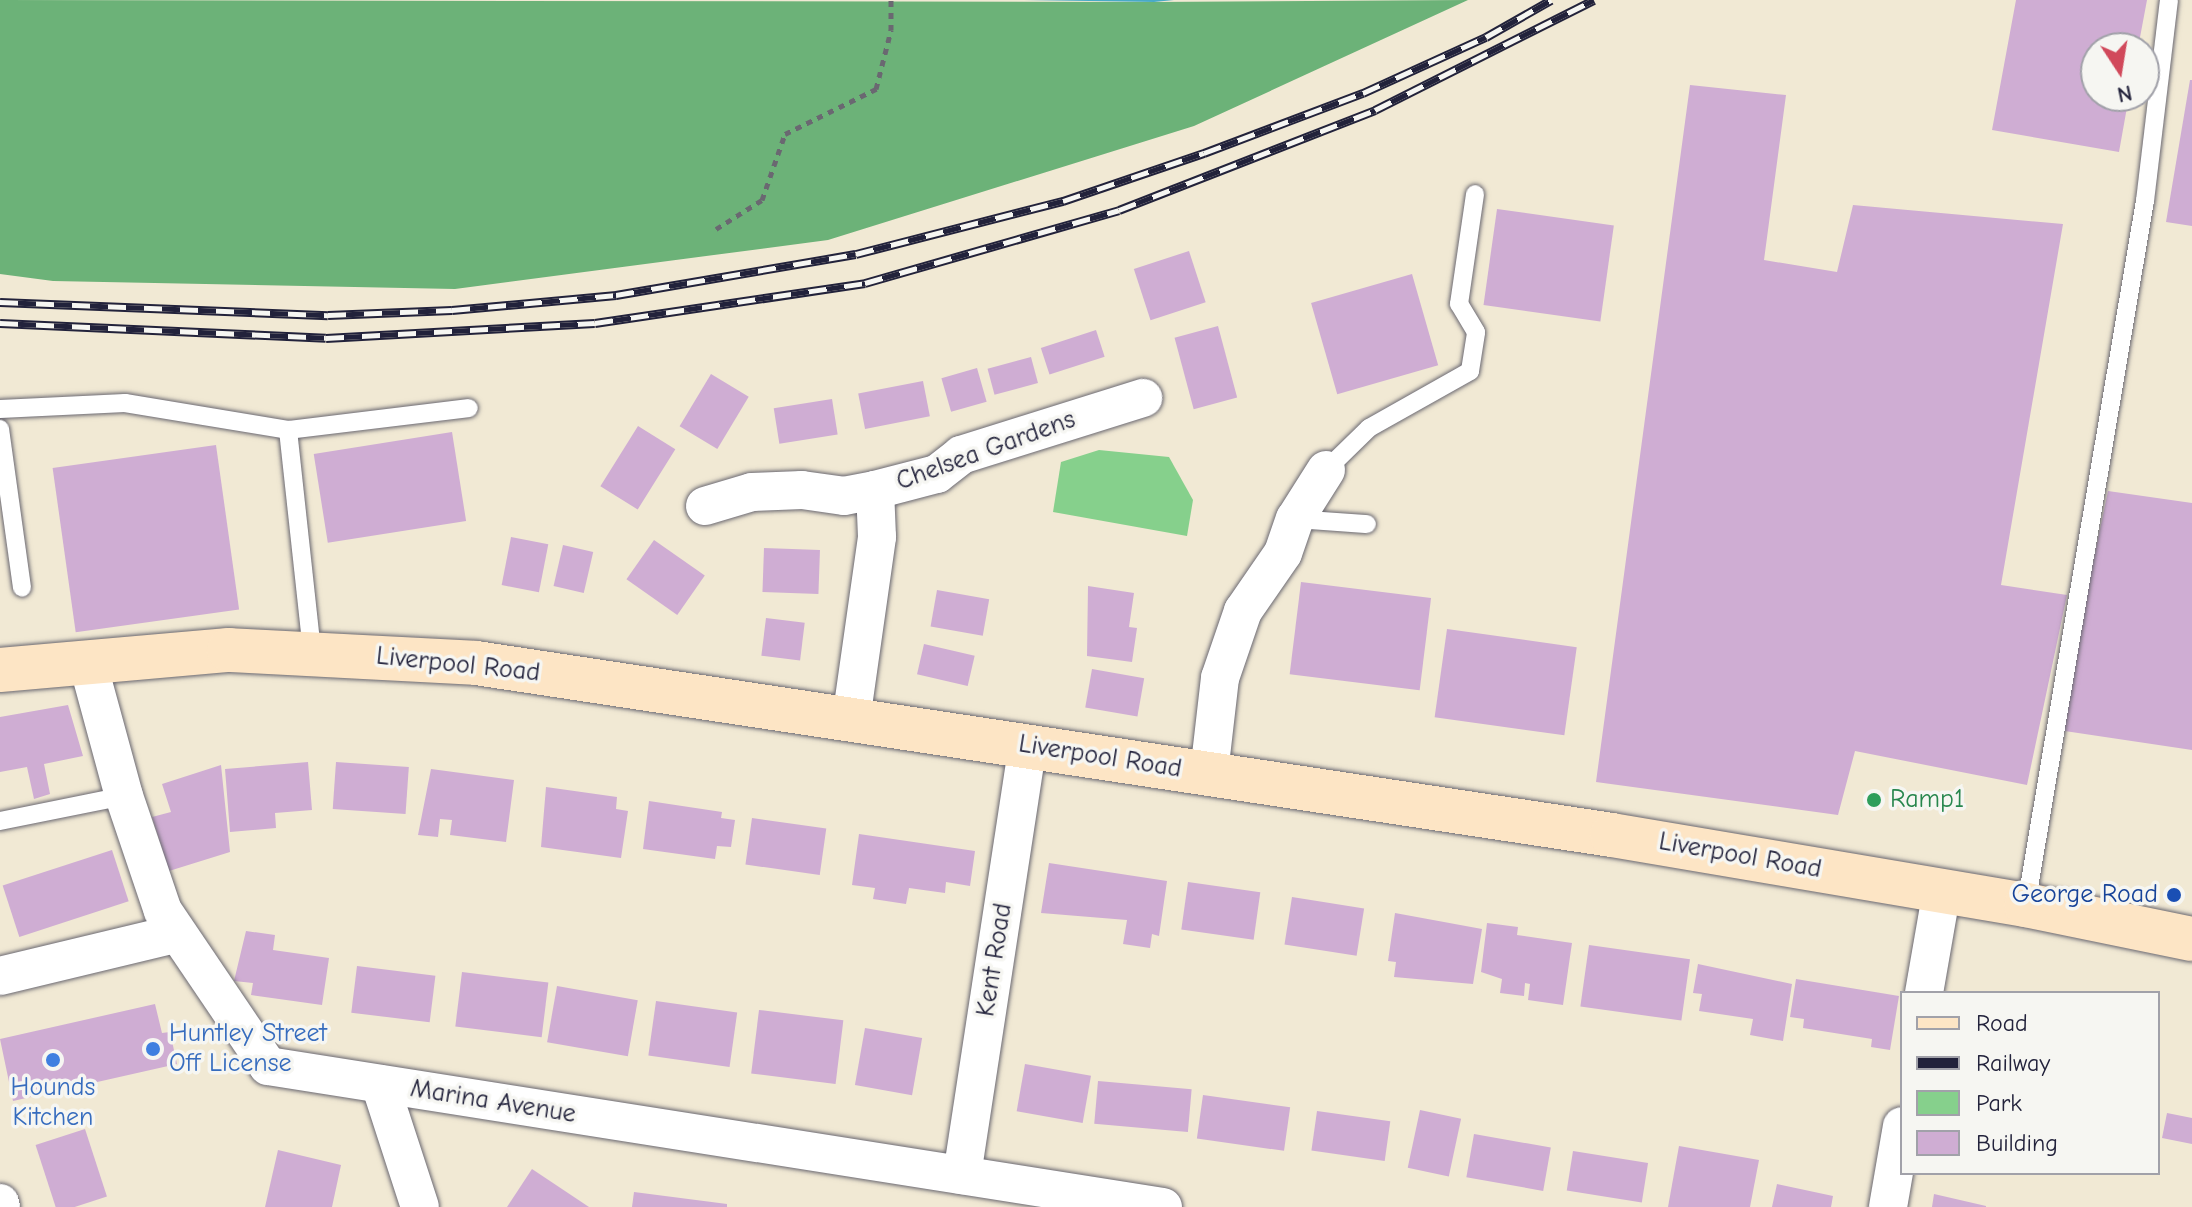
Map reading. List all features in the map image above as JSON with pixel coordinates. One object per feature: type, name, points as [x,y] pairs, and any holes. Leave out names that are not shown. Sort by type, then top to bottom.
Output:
[{"type":"street","name":"Chelsea Gardens","points":[[705,506],[752,492],[802,490],[844,496],[875,490],[937,474],[961,455],[1143,398]]},
{"type":"street","points":[[1209,773],[1224,665],[1243,611],[1283,553],[1295,519],[1326,470]]},
{"type":"street","name":"Chelsea Gardens","points":[[851,720],[877,537],[875,490]]},
{"type":"street","name":"Liverpool Road","points":[[0,670],[229,650],[476,663],[1209,773],[1942,890],[2192,939]]},
{"type":"street","name":"Marina Avenue","points":[[87,660],[153,889],[175,934],[268,1066],[1163,1207]]},
{"type":"street","name":"Kent Road","points":[[962,1175],[1028,746]]},
{"type":"street","points":[[1924,991],[1942,890]]},
{"type":"street","points":[[0,976],[175,934]]},
{"type":"street","points":[[380,1084],[420,1207]]},
{"type":"street","points":[[1888,1207],[1900,1138]]},
{"type":"lane","points":[[2026,905],[2145,201],[2169,0]]},
{"type":"lane","points":[[1326,470],[1369,428],[1470,371],[1476,332],[1459,304],[1475,194]]},
{"type":"lane","points":[[0,409],[125,403],[288,430],[469,408]]},
{"type":"lane","points":[[0,429],[22,587]]},
{"type":"lane","points":[[288,430],[312,652]]},
{"type":"lane","points":[[1295,519],[1367,524]]},
{"type":"lane","points":[[0,821],[124,796]]},
{"type":"path","points":[[716,229],[762,200],[785,134],[876,89],[891,30],[891,0]]},
{"type":"green space","points":[[0,0],[1468,0],[1194,126],[828,240],[455,289],[53,281],[0,274]]},
{"type":"green space","points":[[1099,450],[1169,457],[1193,500],[1187,536],[1053,512],[1061,462]]},
{"type":"water","points":[[1024,0],[1174,0],[1154,2]]},
{"type":"building","points":[[2016,0],[2147,0],[2141,32],[2080,32],[2080,112],[2126,112],[2119,152],[1992,130]]},
{"type":"building","points":[[2192,80],[2192,226],[2166,222]]},
{"type":"building","points":[[1690,85],[1786,95],[1764,260],[1837,272],[1853,205],[2063,224],[2001,585],[2067,595],[2027,785],[1855,751],[1838,815],[1596,782]]},
{"type":"building","points":[[1497,209],[1614,225],[1600,321],[1484,305]]},
{"type":"building","points":[[1189,251],[1206,302],[1151,320],[1134,269]]},
{"type":"building","points":[[1412,274],[1438,365],[1337,394],[1311,303]]},
{"type":"building","points":[[1218,326],[1237,397],[1194,409],[1175,338]]},
{"type":"building","points":[[1096,330],[1105,357],[1049,375],[1041,348]]},
{"type":"building","points":[[1031,357],[1038,383],[995,395],[988,369]]},
{"type":"building","points":[[977,368],[987,402],[951,412],[941,378]]},
{"type":"building","points":[[711,374],[749,397],[717,449],[680,426]]},
{"type":"building","points":[[923,381],[930,416],[865,429],[858,394]]},
{"type":"building","points":[[832,399],[838,435],[779,444],[774,408]]},
{"type":"building","points":[[638,426],[675,449],[638,510],[600,486]]},
{"type":"building","points":[[452,432],[466,521],[328,543],[314,454]]},
{"type":"building","points":[[216,445],[239,609],[76,632],[53,468]]},
{"type":"building","points":[[2108,491],[2192,503],[2192,750],[2058,730]]},
{"type":"building","points":[[511,537],[548,544],[539,592],[502,585]]},
{"type":"building","points":[[654,540],[705,576],[677,615],[626,579]]},
{"type":"building","points":[[563,545],[593,552],[584,593],[554,586]]},
{"type":"building","points":[[764,548],[820,550],[818,594],[762,592]]},
{"type":"building","points":[[1301,582],[1431,598],[1420,690],[1290,674]]},
{"type":"building","points":[[1088,586],[1134,593],[1129,627],[1137,628],[1132,662],[1087,656]]},
{"type":"building","points":[[937,590],[989,599],[983,636],[931,626]]},
{"type":"building","points":[[766,618],[805,623],[800,660],[761,656]]},
{"type":"building","points":[[1447,629],[1577,647],[1564,735],[1435,717]]},
{"type":"building","points":[[924,644],[975,656],[968,686],[917,674]]},
{"type":"building","points":[[1092,669],[1144,678],[1137,717],[1085,707]]},
{"type":"building","points":[[68,705],[83,756],[44,764],[50,794],[34,799],[27,767],[0,772],[0,717]]},
{"type":"building","points":[[308,762],[312,810],[275,813],[276,828],[230,832],[225,769]]},
{"type":"building","points":[[336,762],[409,767],[406,814],[333,809]]},
{"type":"building","points":[[221,765],[230,852],[169,871],[152,817],[171,812],[162,784]]},
{"type":"building","points":[[431,769],[514,780],[506,842],[450,835],[452,820],[440,819],[438,837],[418,835]]},
{"type":"building","points":[[546,787],[617,797],[616,809],[628,811],[621,858],[541,847]]},
{"type":"building","points":[[649,801],[722,812],[721,818],[735,820],[731,847],[717,846],[715,859],[643,849]]},
{"type":"building","points":[[752,818],[826,828],[820,875],[745,865]]},
{"type":"building","points":[[859,834],[975,851],[970,886],[946,882],[945,893],[909,888],[906,904],[873,899],[875,888],[852,885]]},
{"type":"building","points":[[112,850],[129,901],[19,937],[3,886]]},
{"type":"building","points":[[1049,863],[1167,881],[1159,936],[1152,934],[1150,948],[1123,944],[1127,920],[1041,913]]},
{"type":"building","points":[[1188,882],[1260,892],[1254,940],[1181,930]]},
{"type":"building","points":[[1292,897],[1364,908],[1357,956],[1284,944]]},
{"type":"building","points":[[1395,913],[1482,929],[1473,984],[1394,977],[1396,962],[1388,961]]},
{"type":"building","points":[[1487,923],[1518,927],[1517,935],[1572,943],[1563,1005],[1528,1000],[1530,984],[1525,983],[1524,996],[1500,993],[1502,979],[1481,972]]},
{"type":"building","points":[[246,931],[275,935],[273,950],[329,958],[322,1005],[251,995],[253,983],[234,981]]},
{"type":"building","points":[[1589,945],[1690,959],[1681,1021],[1580,1006]]},
{"type":"building","points":[[1698,964],[1792,984],[1783,1041],[1750,1035],[1753,1019],[1699,1011],[1702,994],[1693,993]]},
{"type":"building","points":[[357,966],[435,976],[430,1022],[351,1013]]},
{"type":"building","points":[[462,972],[548,983],[542,1037],[455,1027]]},
{"type":"building","points":[[1796,979],[1899,996],[1890,1050],[1871,1047],[1872,1039],[1803,1028],[1804,1019],[1790,1017]]},
{"type":"building","points":[[557,986],[638,1000],[628,1056],[547,1042]]},
{"type":"building","points":[[656,1001],[737,1012],[730,1067],[648,1055]]},
{"type":"building","points":[[155,1004],[162,1033],[170,1032],[177,1064],[13,1101],[0,1039]]},
{"type":"building","points":[[759,1010],[843,1020],[836,1084],[751,1074]]},
{"type":"building","points":[[865,1028],[922,1038],[912,1095],[855,1085]]},
{"type":"building","points":[[1025,1064],[1091,1076],[1083,1123],[1017,1111]]},
{"type":"building","points":[[1098,1081],[1192,1089],[1188,1132],[1094,1124]]},
{"type":"building","points":[[1203,1095],[1290,1107],[1284,1151],[1197,1139]]},
{"type":"building","points":[[1420,1110],[1461,1119],[1449,1176],[1408,1168]]},
{"type":"building","points":[[1317,1111],[1390,1121],[1385,1161],[1311,1151]]},
{"type":"building","points":[[2167,1113],[2192,1118],[2192,1144],[2162,1138]]},
{"type":"building","points":[[85,1129],[107,1197],[75,1207],[56,1207],[36,1145]]},
{"type":"building","points":[[1474,1134],[1551,1148],[1543,1191],[1466,1177]]},
{"type":"building","points":[[1679,1146],[1759,1160],[1750,1207],[1668,1207]]},
{"type":"building","points":[[278,1150],[341,1165],[332,1207],[265,1207]]},
{"type":"building","points":[[1573,1151],[1648,1163],[1642,1202],[1567,1191]]},
{"type":"building","points":[[532,1169],[589,1207],[507,1207]]},
{"type":"building","points":[[1777,1184],[1833,1196],[1831,1207],[1772,1207]]},
{"type":"building","points":[[634,1192],[727,1204],[727,1207],[632,1207]]},
{"type":"building","points":[[1934,1194],[1986,1206],[1986,1207],[1932,1207]]},
{"type":"railway","points":[[0,302],[328,315],[452,310],[616,295],[856,254],[1063,201],[1204,153],[1363,93],[1486,37],[1551,0]]},
{"type":"railway","points":[[0,323],[326,338],[595,323],[865,283],[1119,210],[1375,110],[1594,0]]},
{"type":"place","name":"Ramp1","points":[[1874,800]]},
{"type":"place","name":"George Road","points":[[2174,895]]},
{"type":"place","name":"Huntley Street Off License","points":[[153,1049]]},
{"type":"place","name":"Hounds Kitchen","points":[[53,1060]]}]
